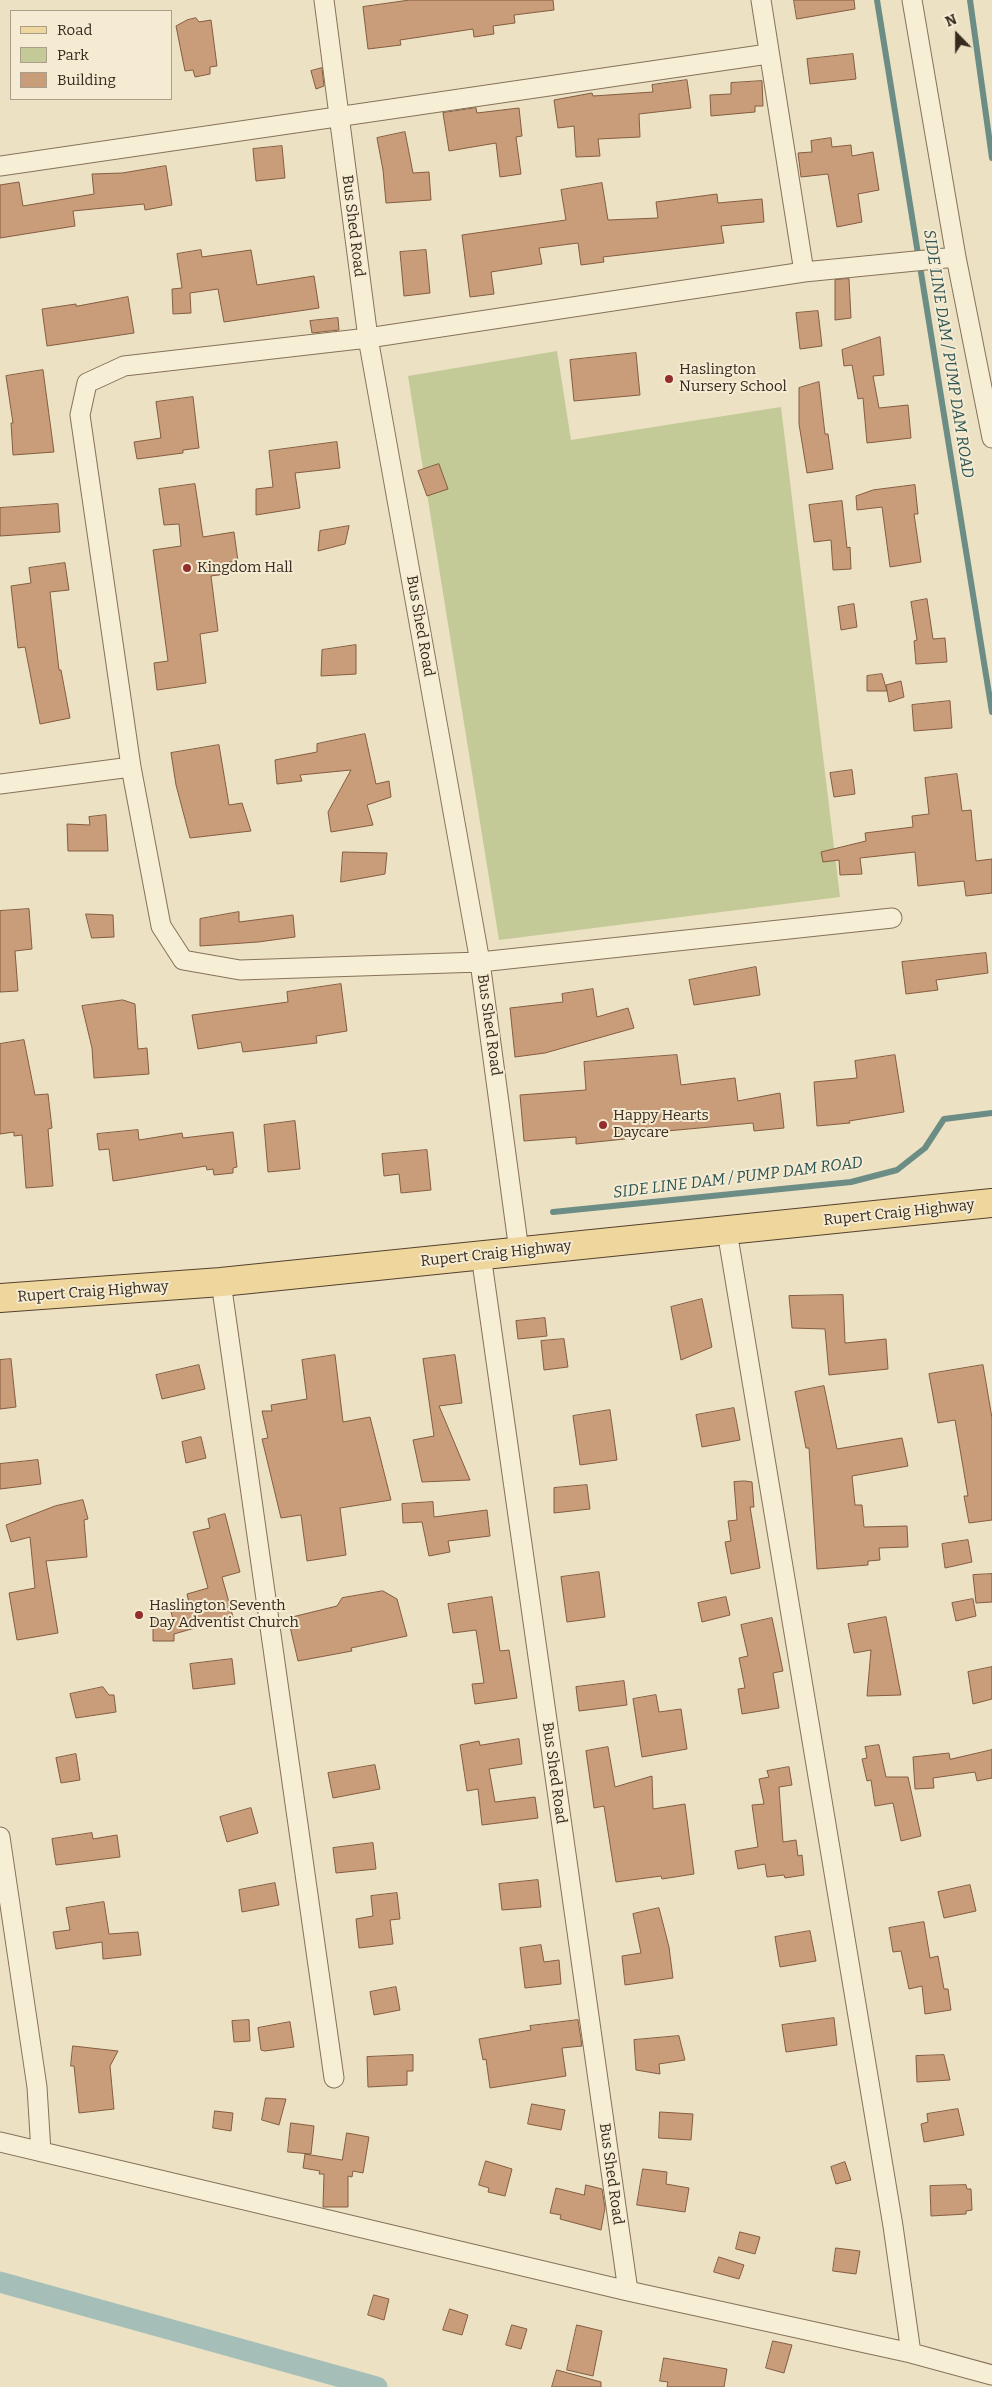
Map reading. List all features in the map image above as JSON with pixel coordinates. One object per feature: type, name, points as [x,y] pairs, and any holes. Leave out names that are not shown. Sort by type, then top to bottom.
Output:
[{"type":"main road","name":"Rupert Craig Highway","points":[[0,1298],[220,1282],[992,1203]]},
{"type":"street","name":"Bus Shed Road","points":[[324,0],[368,338],[480,962],[519,1251]]},
{"type":"street","points":[[761,0],[768,54],[804,272]]},
{"type":"street","points":[[912,0],[956,257],[992,438]]},
{"type":"street","points":[[0,166],[768,54]]},
{"type":"street","points":[[892,918],[480,962],[240,970],[183,960],[161,926],[131,767],[80,415],[87,382],[124,366],[368,338],[804,272],[956,257]]},
{"type":"street","points":[[0,784],[131,767]]},
{"type":"street","points":[[728,1231],[893,2226],[911,2353]]},
{"type":"street","name":"Bus Shed Road","points":[[481,1255],[628,2291]]},
{"type":"street","points":[[220,1282],[334,2078]]},
{"type":"street","points":[[0,1837],[37,2088],[41,2152]]},
{"type":"street","points":[[0,2142],[628,2291],[911,2353],[992,2375]]},
{"type":"green space","points":[[557,351],[571,440],[781,407],[840,897],[499,940],[408,376]]},
{"type":"building","points":[[410,0],[553,0],[554,10],[514,15],[515,23],[493,26],[494,34],[474,37],[473,29],[400,40],[401,45],[368,49],[363,7]]},
{"type":"building","points":[[794,0],[854,0],[855,9],[797,19]]},
{"type":"building","points":[[196,18],[199,22],[211,20],[217,66],[210,67],[210,74],[195,77],[193,70],[185,71],[176,26]]},
{"type":"building","points":[[853,54],[856,79],[810,84],[807,59]]},
{"type":"building","points":[[322,68],[324,86],[316,89],[311,71]]},
{"type":"building","points":[[687,80],[691,108],[639,114],[640,137],[598,139],[600,156],[576,157],[574,126],[558,128],[554,100],[592,93],[593,96],[653,92],[652,85]]},
{"type":"building","points":[[762,81],[763,106],[755,106],[755,112],[711,116],[710,95],[731,94],[731,83]]},
{"type":"building","points":[[476,108],[477,113],[519,108],[522,136],[516,137],[521,174],[500,177],[496,143],[449,151],[443,113]]},
{"type":"building","points":[[405,132],[413,173],[429,172],[431,200],[386,203],[383,170],[377,138]]},
{"type":"building","points":[[831,138],[832,147],[851,145],[852,156],[873,152],[879,190],[858,194],[862,222],[837,227],[828,174],[801,177],[798,153],[812,152],[811,141]]},
{"type":"building","points":[[282,146],[285,178],[256,181],[253,149]]},
{"type":"building","points":[[166,166],[172,205],[145,210],[144,204],[73,211],[75,226],[0,238],[0,185],[19,182],[23,206],[94,194],[92,174],[122,173]]},
{"type":"building","points":[[602,183],[608,220],[658,218],[656,202],[717,194],[718,203],[762,199],[764,222],[721,226],[724,243],[603,257],[604,262],[581,265],[578,243],[539,248],[542,264],[491,272],[494,294],[470,297],[462,235],[566,220],[561,190]]},
{"type":"building","points":[[201,250],[202,257],[251,250],[257,285],[314,276],[319,308],[224,322],[218,289],[190,293],[191,313],[173,314],[172,289],[182,288],[177,254]]},
{"type":"building","points":[[426,250],[430,293],[404,296],[400,252]]},
{"type":"building","points":[[849,279],[851,318],[835,320],[835,280]]},
{"type":"building","points":[[128,297],[134,333],[47,346],[42,309],[76,304],[76,306]]},
{"type":"building","points":[[818,311],[822,346],[800,349],[796,313]]},
{"type":"building","points":[[338,318],[339,330],[312,333],[310,321]]},
{"type":"building","points":[[880,337],[884,375],[873,376],[879,408],[908,405],[911,438],[867,443],[863,398],[858,399],[852,365],[844,366],[842,350]]},
{"type":"building","points":[[636,353],[640,395],[574,401],[570,360]]},
{"type":"building","points":[[43,370],[54,452],[13,455],[11,423],[13,423],[6,376]]},
{"type":"building","points":[[819,382],[825,434],[828,434],[833,469],[807,473],[799,424],[799,388]]},
{"type":"building","points":[[193,397],[199,448],[183,450],[183,453],[137,459],[134,442],[161,438],[156,402]]},
{"type":"building","points":[[337,442],[340,468],[295,473],[300,508],[256,515],[256,489],[273,487],[269,451]]},
{"type":"building","points":[[439,464],[448,489],[427,496],[418,471]]},
{"type":"building","points":[[195,484],[203,537],[234,532],[238,561],[224,563],[226,574],[211,576],[218,631],[200,634],[206,683],[157,690],[154,663],[168,661],[153,550],[181,546],[179,524],[164,525],[159,489]]},
{"type":"building","points":[[915,485],[918,514],[914,514],[921,562],[890,567],[882,507],[857,510],[856,496],[873,490]]},
{"type":"building","points":[[842,501],[847,548],[850,547],[851,569],[833,570],[831,540],[814,542],[809,505]]},
{"type":"building","points":[[58,504],[60,532],[0,536],[0,508]]},
{"type":"building","points":[[349,526],[345,544],[318,551],[320,531]]},
{"type":"building","points":[[65,563],[69,590],[50,592],[59,670],[61,670],[70,718],[40,724],[25,647],[18,648],[11,586],[31,583],[29,568]]},
{"type":"building","points":[[927,599],[933,639],[945,638],[947,662],[916,664],[914,641],[917,640],[911,602]]},
{"type":"building","points":[[854,604],[857,627],[841,630],[838,607]]},
{"type":"building","points":[[356,645],[356,674],[321,676],[322,650]]},
{"type":"building","points":[[882,674],[887,691],[867,691],[867,676]]},
{"type":"building","points":[[901,681],[904,697],[889,702],[886,685]]},
{"type":"building","points":[[950,701],[952,728],[914,731],[912,705]]},
{"type":"building","points":[[365,734],[376,784],[389,781],[391,797],[367,805],[373,825],[331,832],[328,812],[351,770],[300,775],[302,781],[277,784],[275,760],[317,752],[317,744]]},
{"type":"building","points":[[219,745],[229,805],[242,803],[251,831],[190,838],[176,785],[171,753]]},
{"type":"building","points":[[852,770],[855,794],[834,797],[830,773]]},
{"type":"building","points":[[957,774],[962,811],[971,810],[976,861],[992,859],[992,893],[966,896],[964,881],[918,886],[915,852],[860,858],[862,874],[840,875],[839,860],[823,862],[821,852],[866,841],[865,833],[913,827],[912,816],[929,814],[925,778]]},
{"type":"building","points":[[106,815],[108,851],[68,851],[67,824],[90,825],[89,817]]},
{"type":"building","points":[[343,852],[387,853],[385,874],[341,882]]},
{"type":"building","points":[[29,909],[32,949],[15,951],[18,991],[0,992],[0,911]]},
{"type":"building","points":[[239,912],[239,922],[293,915],[295,937],[200,946],[200,919]]},
{"type":"building","points":[[86,914],[113,915],[114,937],[92,938]]},
{"type":"building","points":[[986,953],[988,973],[936,980],[938,990],[906,994],[902,962]]},
{"type":"building","points":[[756,967],[760,995],[694,1005],[689,980]]},
{"type":"building","points":[[341,984],[347,1031],[316,1036],[317,1043],[261,1050],[243,1052],[241,1042],[198,1049],[192,1015],[288,1002],[287,992]]},
{"type":"building","points":[[593,989],[597,1017],[628,1008],[634,1028],[545,1053],[515,1057],[510,1008],[563,1002],[562,994]]},
{"type":"building","points":[[123,1000],[135,1004],[138,1049],[147,1048],[149,1074],[94,1078],[92,1048],[82,1006]]},
{"type":"building","points":[[24,1040],[35,1095],[48,1094],[52,1128],[48,1129],[53,1186],[26,1188],[22,1135],[14,1136],[14,1132],[0,1134],[0,1044]]},
{"type":"building","points":[[677,1055],[681,1085],[735,1078],[738,1101],[780,1093],[784,1128],[754,1131],[753,1123],[624,1135],[625,1139],[576,1144],[576,1137],[524,1141],[520,1095],[586,1090],[584,1062]]},
{"type":"building","points":[[895,1055],[904,1112],[849,1121],[850,1123],[817,1126],[814,1082],[857,1078],[855,1061]]},
{"type":"building","points":[[295,1121],[300,1169],[268,1172],[264,1125]]},
{"type":"building","points":[[138,1130],[139,1140],[182,1133],[183,1138],[233,1132],[237,1167],[233,1168],[233,1173],[214,1175],[213,1169],[207,1170],[206,1166],[113,1181],[109,1149],[99,1150],[97,1134]]},
{"type":"building","points":[[427,1150],[431,1190],[401,1193],[399,1174],[384,1176],[382,1154]]},
{"type":"building","points":[[843,1295],[845,1343],[886,1339],[888,1369],[829,1375],[825,1329],[792,1328],[789,1296]]},
{"type":"building","points":[[702,1299],[712,1347],[681,1360],[671,1307]]},
{"type":"building","points":[[545,1318],[547,1336],[518,1339],[516,1321]]},
{"type":"building","points":[[564,1339],[568,1367],[544,1370],[541,1341]]},
{"type":"building","points":[[335,1355],[343,1422],[370,1417],[391,1500],[340,1508],[346,1555],[307,1561],[301,1515],[281,1518],[262,1439],[268,1438],[262,1411],[272,1411],[271,1405],[307,1399],[302,1360]]},
{"type":"building","points":[[455,1355],[462,1403],[439,1406],[470,1480],[422,1482],[413,1440],[434,1436],[423,1359]]},
{"type":"building","points":[[11,1359],[16,1407],[0,1409],[0,1360]]},
{"type":"building","points":[[199,1365],[205,1389],[162,1399],[156,1375]]},
{"type":"building","points":[[983,1365],[992,1418],[992,1520],[969,1523],[964,1496],[968,1496],[955,1420],[938,1423],[929,1374]]},
{"type":"building","points":[[824,1386],[837,1449],[902,1438],[908,1466],[852,1476],[855,1505],[862,1505],[864,1527],[907,1526],[908,1547],[879,1548],[880,1560],[868,1561],[868,1565],[817,1569],[809,1448],[806,1448],[795,1392]]},
{"type":"building","points":[[734,1408],[740,1440],[702,1447],[696,1415]]},
{"type":"building","points":[[610,1410],[617,1460],[580,1465],[573,1416]]},
{"type":"building","points":[[201,1437],[206,1458],[186,1463],[182,1442]]},
{"type":"building","points":[[38,1460],[41,1484],[0,1489],[0,1464]]},
{"type":"building","points":[[734,1482],[752,1482],[754,1507],[750,1507],[760,1568],[731,1574],[725,1542],[731,1541],[728,1521],[737,1520]]},
{"type":"building","points":[[587,1485],[590,1509],[554,1513],[554,1488]]},
{"type":"building","points":[[83,1500],[88,1519],[84,1520],[87,1557],[46,1561],[58,1633],[17,1640],[9,1593],[35,1588],[30,1537],[11,1542],[6,1525],[55,1506]]},
{"type":"building","points":[[433,1502],[434,1517],[487,1510],[490,1536],[448,1541],[450,1552],[429,1556],[422,1522],[403,1523],[402,1504]]},
{"type":"building","points":[[225,1514],[240,1572],[222,1577],[233,1617],[174,1634],[174,1641],[153,1641],[153,1620],[173,1619],[170,1608],[189,1603],[187,1594],[208,1588],[193,1532],[210,1528],[208,1519]]},
{"type":"building","points":[[968,1540],[972,1562],[945,1568],[942,1544]]},
{"type":"building","points":[[599,1572],[605,1617],[567,1622],[561,1577]]},
{"type":"building","points":[[992,1574],[992,1602],[976,1603],[973,1575]]},
{"type":"building","points":[[383,1591],[397,1599],[407,1636],[351,1648],[352,1651],[298,1661],[288,1618],[337,1606],[342,1598]]},
{"type":"building","points":[[492,1597],[500,1651],[509,1650],[517,1698],[475,1704],[472,1684],[484,1683],[476,1630],[453,1633],[448,1604]]},
{"type":"building","points":[[726,1597],[730,1615],[702,1622],[698,1603]]},
{"type":"building","points":[[973,1599],[976,1616],[956,1621],[952,1603]]},
{"type":"building","points":[[886,1617],[901,1695],[867,1696],[871,1650],[854,1653],[848,1624]]},
{"type":"building","points":[[772,1618],[783,1671],[773,1673],[779,1708],[742,1714],[738,1689],[745,1688],[739,1658],[748,1656],[741,1625]]},
{"type":"building","points":[[232,1659],[235,1684],[193,1689],[190,1664]]},
{"type":"building","points":[[992,1667],[992,1699],[973,1704],[968,1672]]},
{"type":"building","points":[[624,1681],[627,1705],[579,1711],[576,1687]]},
{"type":"building","points":[[103,1687],[109,1695],[114,1695],[116,1712],[76,1718],[70,1694]]},
{"type":"building","points":[[656,1695],[659,1712],[681,1709],[687,1749],[642,1757],[633,1699]]},
{"type":"building","points":[[519,1739],[522,1764],[489,1769],[495,1802],[535,1797],[538,1818],[482,1825],[478,1789],[467,1791],[460,1745],[479,1741],[480,1745]]},
{"type":"building","points":[[879,1745],[886,1777],[908,1777],[921,1836],[901,1841],[893,1803],[875,1806],[871,1780],[867,1781],[862,1759],[867,1758],[865,1747]]},
{"type":"building","points":[[608,1747],[615,1787],[652,1776],[653,1809],[685,1804],[694,1874],[662,1879],[661,1876],[616,1882],[604,1806],[594,1808],[586,1751]]},
{"type":"building","points":[[992,1750],[992,1778],[977,1781],[975,1772],[933,1778],[934,1788],[915,1789],[913,1757],[949,1753],[950,1759]]},
{"type":"building","points":[[76,1754],[80,1780],[61,1783],[56,1758]]},
{"type":"building","points":[[375,1765],[380,1789],[333,1798],[328,1773]]},
{"type":"building","points":[[789,1767],[792,1785],[779,1787],[783,1842],[796,1840],[798,1856],[802,1855],[804,1875],[785,1878],[784,1875],[767,1877],[765,1864],[738,1869],[735,1851],[758,1847],[752,1805],[764,1804],[759,1779],[769,1777],[767,1771]]},
{"type":"building","points":[[251,1808],[258,1833],[227,1842],[220,1817]]},
{"type":"building","points":[[92,1833],[93,1839],[117,1835],[120,1857],[56,1865],[52,1839]]},
{"type":"building","points":[[373,1843],[376,1869],[336,1873],[333,1848]]},
{"type":"building","points":[[538,1880],[541,1907],[502,1910],[499,1884]]},
{"type":"building","points":[[275,1883],[279,1905],[242,1912],[239,1890]]},
{"type":"building","points":[[970,1885],[976,1911],[944,1918],[938,1892]]},
{"type":"building","points":[[397,1893],[400,1919],[390,1920],[393,1944],[359,1948],[356,1919],[373,1916],[371,1896]]},
{"type":"building","points":[[104,1902],[109,1934],[138,1932],[141,1955],[103,1959],[102,1942],[56,1949],[53,1932],[70,1930],[66,1908]]},
{"type":"building","points":[[659,1908],[669,1947],[673,1978],[625,1985],[622,1956],[641,1953],[633,1914]]},
{"type":"building","points":[[924,1922],[930,1958],[938,1956],[944,1989],[948,1989],[951,2010],[925,2014],[922,1986],[909,1989],[901,1951],[893,1952],[889,1928]]},
{"type":"building","points":[[810,1931],[816,1961],[780,1967],[775,1937]]},
{"type":"building","points":[[541,1945],[544,1962],[559,1960],[561,1984],[525,1988],[520,1948]]},
{"type":"building","points":[[396,1987],[400,2010],[374,2015],[370,1992]]},
{"type":"building","points":[[834,2018],[837,2045],[786,2052],[782,2025]]},
{"type":"building","points":[[249,2020],[250,2041],[234,2042],[232,2021]]},
{"type":"building","points":[[578,2020],[582,2046],[562,2048],[566,2076],[490,2088],[486,2059],[483,2060],[479,2039],[531,2030],[530,2026]]},
{"type":"building","points":[[290,2022],[294,2047],[261,2050],[258,2028]]},
{"type":"building","points":[[679,2036],[685,2060],[659,2064],[660,2074],[636,2070],[634,2040]]},
{"type":"building","points":[[73,2046],[118,2051],[110,2066],[114,2109],[79,2113],[74,2066],[71,2066]]},
{"type":"building","points":[[413,2055],[413,2071],[407,2071],[407,2085],[368,2087],[367,2057]]},
{"type":"building","points":[[944,2055],[950,2080],[917,2082],[916,2056]]},
{"type":"building","points":[[266,2098],[286,2099],[279,2125],[262,2120]]},
{"type":"building","points":[[532,2104],[565,2110],[561,2130],[528,2124]]},
{"type":"building","points":[[958,2109],[964,2135],[924,2142],[921,2124],[928,2122],[927,2114]]},
{"type":"building","points":[[215,2111],[233,2113],[231,2131],[213,2128]]},
{"type":"building","points":[[660,2112],[693,2114],[691,2140],[659,2138]]},
{"type":"building","points":[[291,2123],[314,2126],[311,2154],[288,2152]]},
{"type":"building","points":[[347,2133],[369,2137],[363,2173],[353,2171],[352,2177],[348,2176],[348,2207],[323,2207],[324,2174],[319,2174],[320,2171],[303,2168],[305,2154],[342,2160]]},
{"type":"building","points":[[486,2161],[512,2169],[505,2196],[488,2192],[489,2188],[479,2185]]},
{"type":"building","points":[[845,2162],[851,2180],[836,2184],[831,2167]]},
{"type":"building","points":[[643,2169],[667,2172],[666,2184],[689,2188],[685,2212],[637,2205]]},
{"type":"building","points":[[586,2185],[602,2189],[605,2208],[601,2230],[560,2219],[561,2215],[550,2213],[556,2188],[584,2195]]},
{"type":"building","points":[[966,2185],[967,2189],[971,2189],[972,2210],[966,2211],[966,2214],[931,2216],[930,2186]]},
{"type":"building","points":[[740,2232],[760,2237],[755,2254],[736,2249]]},
{"type":"building","points":[[836,2248],[860,2251],[856,2274],[833,2271]]},
{"type":"building","points":[[719,2257],[744,2265],[739,2279],[714,2272]]},
{"type":"building","points":[[374,2295],[389,2299],[384,2320],[368,2315]]},
{"type":"building","points":[[450,2309],[468,2315],[462,2335],[443,2330]]},
{"type":"building","points":[[512,2325],[527,2329],[521,2349],[506,2345]]},
{"type":"building","points":[[577,2325],[602,2331],[593,2376],[567,2370]]},
{"type":"building","points":[[773,2341],[792,2345],[784,2373],[766,2368]]},
{"type":"building","points":[[664,2358],[727,2369],[724,2387],[667,2387],[668,2382],[660,2381]]},
{"type":"building","points":[[557,2370],[601,2382],[601,2387],[552,2387]]},
{"type":"waterway","name":"SIDE LINE DAM / PUMP DAM ROAD","points":[[877,0],[992,712]]},
{"type":"waterway","points":[[970,0],[992,158]]},
{"type":"waterway","name":"SIDE LINE DAM / PUMP DAM ROAD","points":[[553,1212],[851,1182],[897,1170],[925,1148],[944,1119],[992,1113]]},
{"type":"waterway","points":[[0,2282],[377,2387]]},
{"type":"place","name":"Haslington Nursery School","points":[[669,379]]},
{"type":"place","name":"Kingdom Hall","points":[[187,568]]},
{"type":"place","name":"Happy Hearts Daycare","points":[[603,1125]]},
{"type":"place","name":"Haslington Seventh Day Adventist Church","points":[[139,1615]]}]
